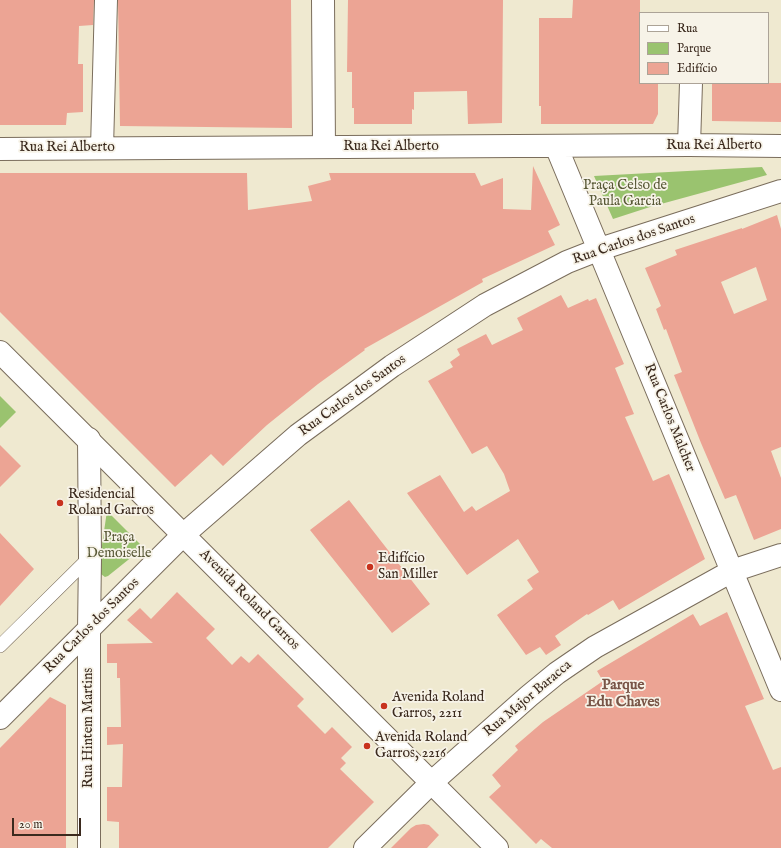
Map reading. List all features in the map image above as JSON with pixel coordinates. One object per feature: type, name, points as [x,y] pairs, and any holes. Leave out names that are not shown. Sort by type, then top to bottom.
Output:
[{"type":"street","points":[[102,148],[106,0]]},
{"type":"street","points":[[323,0],[324,147]]},
{"type":"street","points":[[689,145],[690,84]]},
{"type":"street","name":"Rua Rei Alberto","points":[[0,149],[689,145],[781,146]]},
{"type":"street","name":"Rua Carlos Malcher","points":[[556,146],[600,249],[781,690]]},
{"type":"street","name":"Rua Carlos dos Santos","points":[[0,718],[183,534],[298,435],[392,366],[485,305],[567,262],[600,249],[781,191]]},
{"type":"street","name":"Avenida Roland Garros","points":[[0,352],[89,439],[497,848]]},
{"type":"street","name":"Rua Hintem Martins","points":[[89,439],[89,848]]},
{"type":"street","name":"Rua Major Baracca","points":[[365,848],[432,782],[557,672],[594,648],[732,571],[781,555]]},
{"type":"lane","points":[[0,646],[90,557]]},
{"type":"green space","name":"Praça Celso de Paula Garcia","points":[[762,167],[767,175],[650,207],[613,219],[594,176]]},
{"type":"green space","points":[[0,396],[16,412],[0,428]]},
{"type":"green space","name":"Praça Demoiselle","points":[[107,511],[140,544],[138,552],[105,577],[98,572]]},
{"type":"building","points":[[0,0],[94,0],[93,25],[79,26],[78,64],[83,64],[83,112],[67,113],[66,125],[0,125]]},
{"type":"building","points":[[118,0],[291,0],[292,128],[120,126]]},
{"type":"building","points":[[348,0],[503,0],[502,123],[468,124],[467,91],[414,92],[412,124],[354,124],[354,108],[352,108],[352,72],[347,72]]},
{"type":"building","points":[[573,0],[640,0],[639,84],[658,84],[658,114],[653,124],[541,124],[541,106],[539,106],[539,18],[572,18]]},
{"type":"building","points":[[781,83],[781,122],[712,121],[712,84]]},
{"type":"building","points":[[533,166],[560,225],[548,231],[555,245],[482,279],[483,282],[364,349],[365,350],[318,384],[267,425],[223,466],[211,454],[175,487],[0,312],[0,173],[247,173],[248,210],[312,201],[308,186],[331,180],[329,173],[475,173],[481,186],[503,178],[503,209],[531,210]]},
{"type":"building","points":[[777,215],[781,229],[781,447],[771,451],[781,478],[781,529],[754,540],[736,495],[725,499],[701,443],[674,375],[682,372],[666,329],[664,330],[656,309],[661,306],[645,268],[677,255],[675,250],[742,229]],"holes":[[[756,267],[767,300],[734,314],[721,282]]]},
{"type":"building","points":[[561,295],[568,308],[588,299],[589,301],[596,298],[624,364],[615,368],[634,414],[625,417],[653,481],[669,474],[705,559],[619,610],[613,600],[588,615],[587,614],[555,636],[561,645],[546,655],[540,647],[526,655],[497,615],[533,589],[527,580],[539,572],[518,539],[467,575],[407,493],[440,475],[464,512],[472,506],[476,511],[510,491],[504,474],[487,446],[472,454],[428,381],[453,367],[450,362],[460,355],[457,349],[486,334],[492,345],[523,330],[517,318]]},
{"type":"building","points":[[0,445],[21,466],[0,487]]},
{"type":"building","name":"Edifício San Miller","points":[[349,500],[430,604],[392,633],[310,530]]},
{"type":"building","points":[[0,533],[34,569],[0,606]]},
{"type":"building","points":[[177,592],[215,629],[206,638],[232,665],[241,656],[249,663],[258,654],[304,699],[297,706],[325,734],[332,727],[352,747],[341,758],[346,763],[340,769],[374,802],[328,848],[119,848],[119,822],[107,821],[107,787],[122,787],[123,744],[107,745],[107,727],[121,727],[120,678],[117,678],[117,663],[107,663],[107,644],[153,643],[127,620],[140,608],[151,619]]},
{"type":"building","points":[[727,612],[764,699],[745,706],[773,770],[781,767],[781,848],[552,848],[541,839],[536,844],[489,797],[501,786],[492,775],[518,750],[515,746],[543,722],[603,681],[597,671],[693,614],[700,626]]},
{"type":"building","points":[[50,697],[66,705],[66,848],[0,848],[0,748]]},
{"type":"building","points":[[416,825],[429,825],[439,835],[427,848],[391,848],[411,828]]},
{"type":"place","name":"Residencial Roland Garros","points":[[60,503]]},
{"type":"place","name":"Edifício San Miller","points":[[370,567]]},
{"type":"place","name":"Avenida Roland Garros, 2211","points":[[384,706]]},
{"type":"place","name":"Avenida Roland Garros, 2216","points":[[367,746]]},
{"type":"district","name":"Parque Edu Chaves","points":[[623,694]]}]
